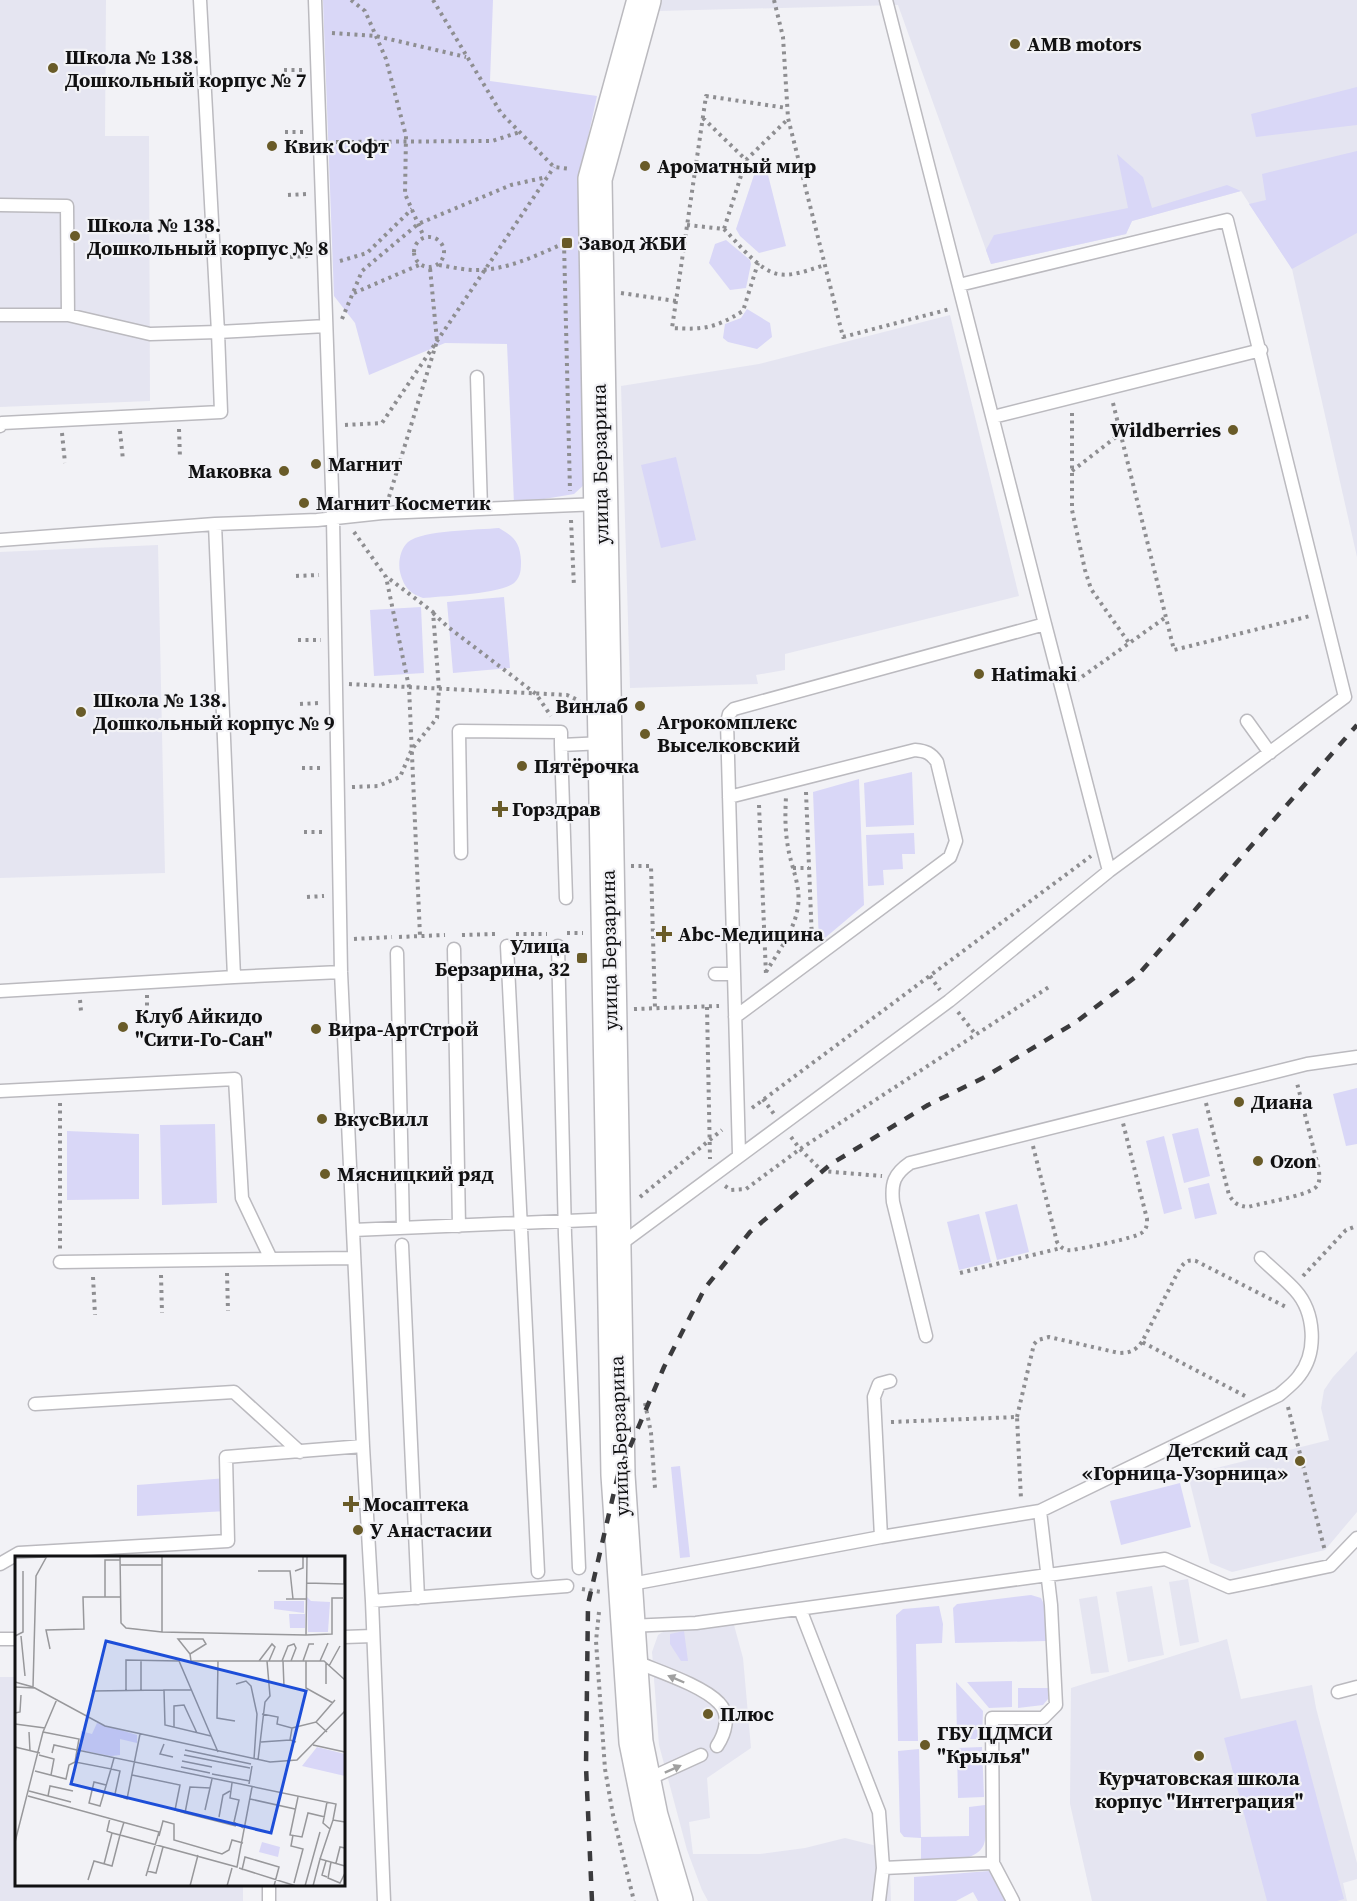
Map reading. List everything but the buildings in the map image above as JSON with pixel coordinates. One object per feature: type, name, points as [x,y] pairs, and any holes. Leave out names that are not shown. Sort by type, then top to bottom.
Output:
[{"type":"street","name":"улица Берзарина","points":[[644,0],[595,179],[597,289],[586,505],[605,743],[609,933],[622,1222],[618,1474],[625,1585],[636,1742],[662,1857],[676,1901]]},
{"type":"lane","points":[[0,426],[2,423],[221,412],[200,0]]},
{"type":"lane","points":[[315,0],[330,426],[338,517],[336,683],[341,972],[372,1601],[384,1901]]},
{"type":"lane","points":[[886,0],[1109,871]]},
{"type":"lane","points":[[0,205],[67,206],[68,315]]},
{"type":"lane","points":[[353,1230],[565,1221],[622,1222],[711,1176],[949,1001],[1109,871],[1345,698],[1261,350],[1227,220],[959,285]]},
{"type":"lane","points":[[0,315],[68,315],[150,334],[326,327]]},
{"type":"lane","points":[[993,417],[1261,350]]},
{"type":"lane","points":[[477,377],[482,509]]},
{"type":"lane","points":[[0,540],[382,513],[586,505]]},
{"type":"lane","points":[[215,524],[234,977]]},
{"type":"lane","points":[[739,1154],[727,722],[729,714],[734,709],[1045,624]]},
{"type":"lane","points":[[1247,721],[1270,753]]},
{"type":"lane","points":[[461,853],[459,731],[605,743]]},
{"type":"lane","points":[[561,738],[566,898]]},
{"type":"lane","points":[[729,797],[915,750],[924,751],[932,754],[937,762],[956,841],[955,849],[950,857],[766,994],[735,1011]]},
{"type":"lane","points":[[507,946],[538,1572]]},
{"type":"lane","points":[[558,946],[565,1221],[579,1568]]},
{"type":"lane","points":[[454,950],[459,1226]]},
{"type":"lane","points":[[397,953],[403,1228]]},
{"type":"lane","points":[[0,992],[341,972]]},
{"type":"lane","points":[[716,974],[734,974]]},
{"type":"lane","points":[[926,1336],[891,1188],[900,1170],[910,1163],[1294,1068],[1357,1057]]},
{"type":"lane","points":[[0,1091],[235,1079],[242,1198],[271,1259]]},
{"type":"lane","points":[[402,1245],[418,1598]]},
{"type":"lane","points":[[60,1262],[354,1258]]},
{"type":"lane","points":[[625,1585],[881,1537],[1040,1511],[1261,1404],[1284,1391],[1299,1376],[1308,1360],[1312,1337],[1310,1320],[1300,1299],[1292,1287],[1261,1258]]},
{"type":"lane","points":[[881,1537],[874,1396],[876,1388],[882,1382],[890,1381]]},
{"type":"lane","points":[[34,1404],[234,1392],[300,1452]]},
{"type":"lane","points":[[0,1564],[19,1553],[228,1541],[226,1457],[363,1446]]},
{"type":"lane","points":[[1013,1901],[993,1863],[992,1718],[1043,1718],[1056,1705],[1048,1574],[1040,1511]]},
{"type":"lane","points":[[628,1626],[696,1623],[1165,1560],[1228,1587],[1330,1566],[1357,1538]]},
{"type":"lane","points":[[372,1601],[567,1586]]},
{"type":"lane","points":[[800,1609],[879,1812],[883,1868],[879,1901]]},
{"type":"lane","points":[[345,1637],[373,1636]]},
{"type":"lane","points":[[630,1659],[696,1687],[720,1703],[726,1718],[724,1734],[717,1746]]},
{"type":"lane","points":[[1338,1692],[1357,1687]]},
{"type":"lane","points":[[643,1781],[701,1755]]},
{"type":"lane","points":[[883,1868],[993,1863]]},
{"type":"path","points":[[351,0],[365,11],[386,59],[406,136],[405,194],[424,237]]},
{"type":"path","points":[[433,0],[501,112],[554,167],[574,170]]},
{"type":"path","points":[[774,0],[783,37],[788,118],[843,337],[964,305]]},
{"type":"path","points":[[316,33],[376,36],[467,57]]},
{"type":"path","points":[[758,263],[743,311],[722,324],[700,329],[672,328],[706,96],[787,108]]},
{"type":"path","points":[[703,117],[746,160]]},
{"type":"path","points":[[724,229],[746,160],[788,118]]},
{"type":"path","points":[[320,142],[492,141],[520,132]]},
{"type":"path","points":[[330,426],[382,423],[554,167]]},
{"type":"path","points":[[326,327],[343,318],[362,271],[418,224],[511,185],[548,177]]},
{"type":"path","points":[[324,264],[367,253],[412,209]]},
{"type":"path","points":[[687,225],[724,229],[758,263],[777,274],[790,274],[825,265]]},
{"type":"path","points":[[419,265],[413,255],[415,244],[424,237],[435,237],[443,245],[444,256],[439,265]]},
{"type":"path","points":[[353,293],[419,265],[430,268],[439,265],[474,270],[485,269],[518,263],[574,239]]},
{"type":"path","points":[[564,243],[586,505],[574,597]]},
{"type":"path","points":[[367,253],[373,262]]},
{"type":"path","points":[[382,513],[393,488],[437,341],[430,268]]},
{"type":"path","points":[[597,289],[676,301]]},
{"type":"path","points":[[1109,388],[1174,650],[1324,612]]},
{"type":"path","points":[[1072,397],[1072,510],[1090,589],[1129,643]]},
{"type":"path","points":[[178,414],[180,458]]},
{"type":"path","points":[[119,417],[123,460]]},
{"type":"path","points":[[61,420],[65,462]]},
{"type":"path","points":[[1072,471],[1120,434]]},
{"type":"path","points":[[338,517],[386,577],[433,612],[447,627],[536,694],[561,738]]},
{"type":"path","points":[[318,564],[319,586]]},
{"type":"path","points":[[296,576],[319,575]]},
{"type":"path","points":[[386,577],[409,687],[420,936]]},
{"type":"path","points":[[302,768],[324,768],[325,788],[378,786],[400,777],[412,748],[437,718],[439,689],[433,612]]},
{"type":"path","points":[[1063,691],[1166,617]]},
{"type":"path","points":[[320,629],[321,650]]},
{"type":"path","points":[[298,640],[321,640]]},
{"type":"path","points":[[300,704],[322,703],[321,682],[567,695],[585,704]]},
{"type":"path","points":[[577,689],[578,700]]},
{"type":"path","points":[[806,777],[813,959]]},
{"type":"path","points":[[766,973],[795,918],[799,894],[785,826],[786,796],[790,781]]},
{"type":"path","points":[[758,789],[766,994]]},
{"type":"path","points":[[304,832],[326,831],[326,842]]},
{"type":"path","points":[[622,1222],[710,1140],[738,1118],[1102,847]]},
{"type":"path","points":[[627,866],[651,866],[655,1008]]},
{"type":"path","points":[[793,868],[809,868]]},
{"type":"path","points":[[307,897],[328,896]]},
{"type":"path","points":[[512,934],[609,933]]},
{"type":"path","points":[[341,939],[500,934]]},
{"type":"path","points":[[707,1007],[711,1176],[731,1190],[746,1189],[800,1149],[1049,987]]},
{"type":"path","points":[[631,1009],[707,1007],[735,1011]]},
{"type":"path","points":[[1203,1090],[1229,1195],[1239,1206],[1248,1207],[1306,1192],[1316,1188],[1320,1181],[1294,1068]]},
{"type":"path","points":[[60,1088],[60,1262]]},
{"type":"path","points":[[960,1273],[1061,1248],[1073,1250],[1140,1234],[1147,1226],[1147,1219],[1120,1111]]},
{"type":"path","points":[[1030,1133],[1057,1242],[1061,1248]]},
{"type":"path","points":[[800,1149],[822,1171],[894,1178]]},
{"type":"path","points":[[1292,1287],[1346,1230],[1357,1226]]},
{"type":"path","points":[[227,1260],[228,1311]]},
{"type":"path","points":[[1022,1515],[1017,1417],[1034,1344],[1038,1340],[1049,1336],[1119,1353],[1129,1353],[1137,1349],[1180,1268],[1185,1262],[1191,1260],[1310,1320]]},
{"type":"path","points":[[161,1261],[162,1313]]},
{"type":"path","points":[[93,1262],[95,1315]]},
{"type":"path","points":[[1142,1342],[1261,1404]]},
{"type":"path","points":[[1284,1391],[1325,1550]]},
{"type":"path","points":[[876,1423],[1017,1417]]},
{"type":"shaded area","name":"Школа № 138. Дошкольный корпус № 8","points":[[0,0],[106,0],[105,136],[149,136],[150,401],[0,407]]},
{"type":"shaded area","points":[[323,0],[493,0],[490,81],[597,96],[579,179],[586,483],[574,494],[514,504],[507,344],[445,343],[369,375],[355,323],[334,296]]},
{"type":"shaded area","points":[[662,0],[1357,0],[1357,557],[1292,269],[1241,191],[1132,221],[1126,234],[991,264],[898,5],[658,11]]},
{"type":"shaded area","points":[[1357,87],[1357,125],[1256,137],[1251,114]]},
{"type":"shaded area","points":[[1357,151],[1357,233],[1292,269],[1249,204],[1266,200],[1262,174]]},
{"type":"shaded area","points":[[1117,154],[1143,177],[1152,208],[1227,185],[1241,191],[1132,221],[1126,234],[991,264],[986,250],[994,235],[1128,208]]},
{"type":"shaded area","points":[[761,164],[766,167],[786,246],[759,253],[740,236],[736,229],[757,166]]},
{"type":"shaded area","points":[[726,240],[750,260],[746,288],[730,290],[709,263],[715,244]]},
{"type":"shaded area","points":[[747,309],[770,323],[772,337],[757,349],[728,342],[723,338],[725,324],[741,318]]},
{"type":"shaded area","points":[[950,315],[1019,596],[785,654],[785,670],[756,675],[758,684],[630,688],[621,386],[759,364]]},
{"type":"shaded area","points":[[676,457],[696,540],[661,548],[641,465]]},
{"type":"shaded area","points":[[499,528],[515,541],[520,554],[520,575],[509,586],[486,592],[423,598],[405,586],[399,564],[401,552],[408,542],[425,535],[438,533]]},
{"type":"shaded area","name":"Школа № 138. Дошкольный корпус № 9","points":[[158,545],[165,873],[0,878],[0,552]]},
{"type":"shaded area","points":[[504,597],[510,668],[453,673],[447,602]]},
{"type":"shaded area","points":[[421,607],[424,673],[374,676],[370,610]]},
{"type":"shaded area","points":[[912,772],[914,825],[866,827],[864,783]]},
{"type":"shaded area","points":[[859,779],[864,905],[819,943],[813,792]]},
{"type":"shaded area","points":[[914,833],[915,854],[902,854],[903,869],[883,870],[884,885],[868,886],[866,835]]},
{"type":"shaded area","points":[[1357,1088],[1357,1144],[1346,1146],[1333,1094]]},
{"type":"shaded area","points":[[215,1124],[217,1203],[162,1205],[160,1125]]},
{"type":"shaded area","points":[[1198,1128],[1210,1176],[1184,1183],[1172,1134]]},
{"type":"shaded area","points":[[67,1131],[139,1134],[139,1199],[67,1200]]},
{"type":"shaded area","points":[[1164,1136],[1182,1209],[1164,1214],[1146,1141]]},
{"type":"shaded area","points":[[1209,1183],[1217,1214],[1195,1219],[1188,1188]]},
{"type":"shaded area","points":[[1017,1204],[1029,1252],[997,1260],[985,1212]]},
{"type":"shaded area","points":[[979,1214],[991,1262],[959,1270],[947,1222]]},
{"type":"shaded area","name":"Детский сад «Горница-Узорница»","points":[[1357,1351],[1357,1512],[1325,1550],[1232,1572],[1210,1563],[1188,1475],[1329,1440],[1321,1408],[1324,1390]]},
{"type":"shaded area","points":[[680,1466],[690,1557],[680,1558],[671,1467]]},
{"type":"shaded area","points":[[227,1478],[227,1511],[137,1516],[137,1485]]},
{"type":"shaded area","points":[[1180,1483],[1191,1527],[1121,1545],[1110,1501]]},
{"type":"shaded area","points":[[1188,1579],[1199,1642],[1180,1646],[1169,1582]]},
{"type":"shaded area","points":[[1152,1586],[1164,1655],[1128,1662],[1116,1592]]},
{"type":"shaded area","points":[[1031,1595],[1041,1598],[1045,1606],[1046,1641],[955,1643],[953,1608],[957,1604]]},
{"type":"shaded area","points":[[1097,1596],[1109,1672],[1091,1674],[1079,1599]]},
{"type":"shaded area","points":[[939,1606],[943,1624],[942,1643],[916,1644],[918,1741],[898,1741],[896,1615],[903,1609]]},
{"type":"shaded area","points":[[734,1625],[743,1658],[751,1748],[707,1778],[710,1818],[689,1822],[693,1854],[760,1854],[805,1848],[845,1838],[877,1846],[890,1872],[891,1901],[708,1901],[687,1850],[659,1745],[652,1652],[658,1635],[666,1630]]},
{"type":"shaded area","points":[[684,1631],[688,1661],[681,1661],[670,1644],[670,1634]]},
{"type":"shaded area","name":"Курчатовская школа корпус \"Интеграция\"","points":[[1227,1639],[1241,1699],[1312,1685],[1357,1863],[1357,1879],[1343,1883],[1347,1901],[1092,1901],[1070,1804],[1071,1688]]},
{"type":"shaded area","points":[[0,1677],[15,1677],[15,1886],[243,1886],[243,1901],[0,1901]]},
{"type":"shaded area","points":[[1012,1681],[1012,1707],[989,1708],[967,1682]]},
{"type":"shaded area","points":[[956,1682],[983,1711],[982,1739],[957,1739]]},
{"type":"shaded area","points":[[1018,1688],[1048,1688],[1048,1699],[1043,1705],[1018,1708]]},
{"type":"shaded area","points":[[1296,1720],[1344,1899],[1337,1901],[1267,1901],[1224,1738]]},
{"type":"shaded area","points":[[982,1747],[984,1797],[958,1798],[957,1748]]},
{"type":"shaded area","points":[[919,1749],[921,1837],[969,1836],[969,1807],[985,1805],[985,1840],[980,1851],[973,1855],[947,1860],[921,1859],[921,1838],[904,1837],[900,1832],[898,1751]]},
{"type":"shaded area","points":[[989,1871],[1005,1901],[978,1901],[973,1892],[956,1901],[914,1901],[914,1877]]},
{"type":"railway","points":[[592,1901],[586,1767],[588,1604],[618,1475],[664,1367],[705,1288],[750,1232],[831,1164],[928,1105],[983,1078],[1076,1022],[1138,975],[1357,725]]},
{"type":"place","name":"AMB motors","points":[[1015,44]]},
{"type":"place","name":"Школа № 138. Дошкольный корпус № 7","points":[[53,68]]},
{"type":"place","name":"Квик Софт","points":[[272,146]]},
{"type":"place","name":"Ароматный мир","points":[[645,166]]},
{"type":"place","name":"Школа № 138. Дошкольный корпус № 8","points":[[75,236]]},
{"type":"place","name":"Завод ЖБИ","points":[[567,243]]},
{"type":"place","name":"Wildberries","points":[[1233,430]]},
{"type":"place","name":"Магнит","points":[[316,464]]},
{"type":"place","name":"Маковка","points":[[284,471]]},
{"type":"place","name":"Магнит Косметик","points":[[304,503]]},
{"type":"place","name":"Hatimaki","points":[[979,674]]},
{"type":"place","name":"Винлаб","points":[[640,706]]},
{"type":"place","name":"Школа № 138. Дошкольный корпус № 9","points":[[81,712]]},
{"type":"place","name":"Агрокомплекс Выселковский","points":[[645,734]]},
{"type":"place","name":"Пятёрочка","points":[[522,766]]},
{"type":"place","name":"Горздрав","points":[[500,809]]},
{"type":"place","name":"Abc-Медицина","points":[[664,934]]},
{"type":"place","name":"Улица Берзарина, 32","points":[[582,958]]},
{"type":"place","name":"Клуб Айкидо \"Сити-Го-Сан\"","points":[[123,1027]]},
{"type":"place","name":"Вира-АртСтрой","points":[[316,1029]]},
{"type":"place","name":"Диана","points":[[1239,1102]]},
{"type":"place","name":"ВкусВилл","points":[[322,1119]]},
{"type":"place","name":"Ozon","points":[[1258,1161]]},
{"type":"place","name":"Мясницкий ряд","points":[[325,1174]]},
{"type":"place","name":"Детский сад «Горница-Узорница»","points":[[1300,1461]]},
{"type":"place","name":"Мосаптека","points":[[351,1504]]},
{"type":"place","name":"У Анастасии","points":[[358,1530]]},
{"type":"place","name":"Плюс","points":[[708,1714]]},
{"type":"place","name":"ГБУ ЦДМСИ \"Крылья\"","points":[[925,1745]]},
{"type":"place","name":"Курчатовская школа корпус \"Интеграция\"","points":[[1199,1756]]}]
